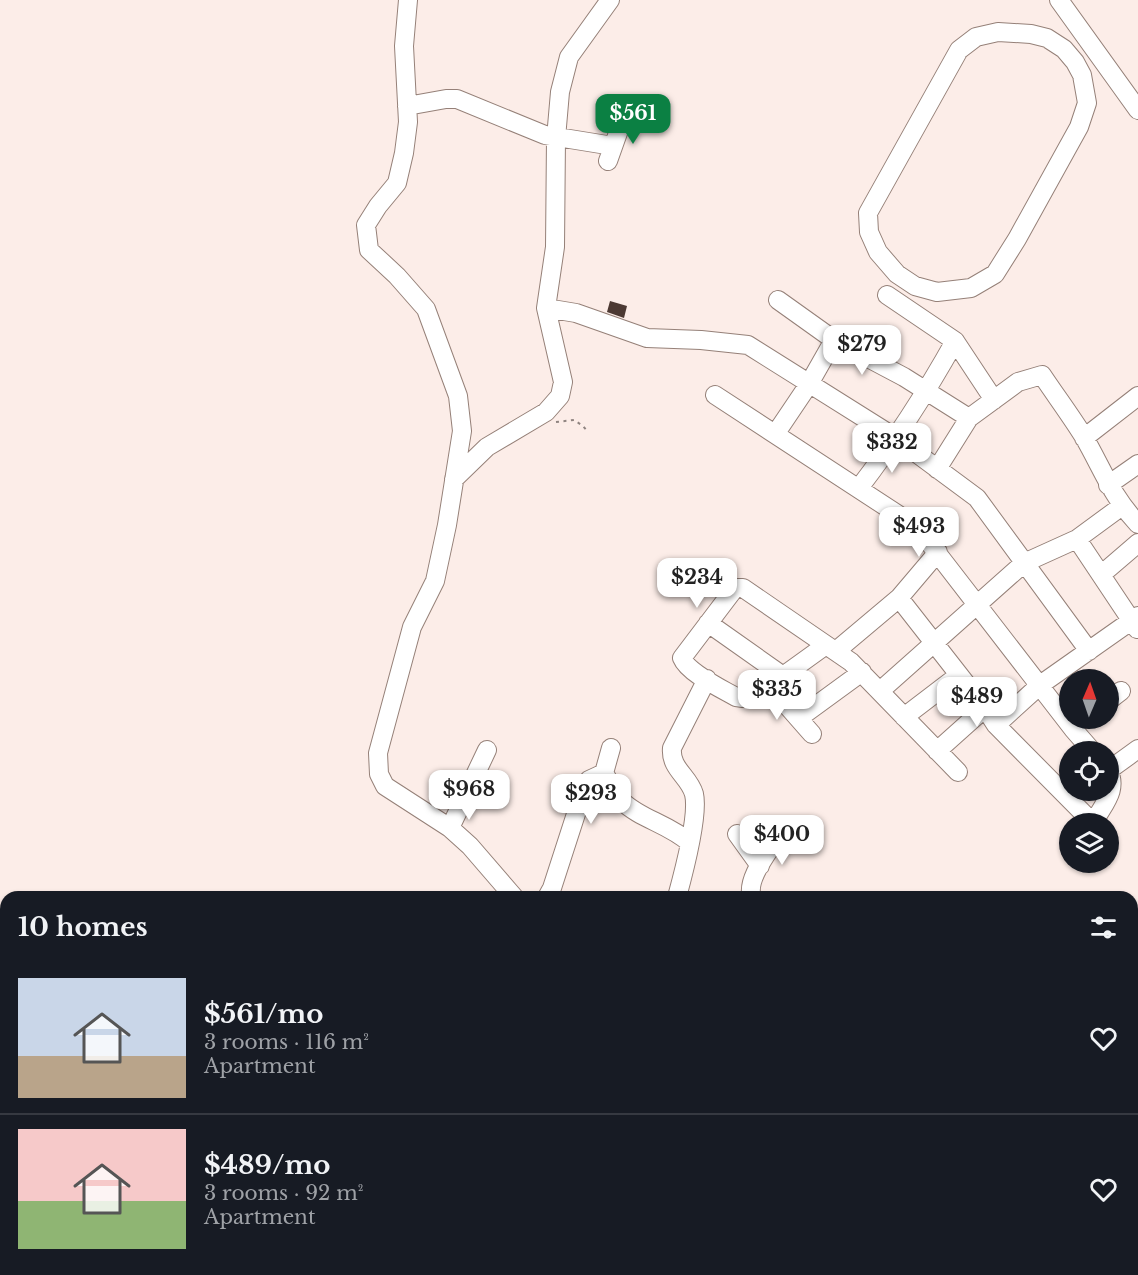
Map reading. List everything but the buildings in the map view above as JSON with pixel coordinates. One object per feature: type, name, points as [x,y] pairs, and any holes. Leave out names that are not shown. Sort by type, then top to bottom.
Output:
[{"type":"street","points":[[408,0],[404,46],[408,122],[404,153],[397,183],[366,225],[369,250],[397,276],[426,309],[458,396],[462,431],[447,525],[435,581],[412,627],[377,764],[385,786],[450,828],[470,846],[509,891]]},
{"type":"street","points":[[454,479],[487,447],[546,412],[560,396],[563,382],[546,308],[555,247],[556,138],[560,92],[569,57],[610,0]]},
{"type":"street","points":[[1059,0],[1138,110]]},
{"type":"street","points":[[998,32],[1031,34],[1047,38],[1064,49],[1082,75],[1087,103],[1079,127],[995,274],[971,288],[937,292],[915,286],[897,274],[878,252],[869,232],[868,213],[959,50],[976,37],[998,32]]},
{"type":"street","points":[[1082,75],[1107,66]]},
{"type":"street","points":[[407,106],[457,99],[556,138],[610,153],[624,116]]},
{"type":"street","points":[[887,295],[955,341],[994,400]]},
{"type":"street","points":[[778,300],[834,340],[927,391],[969,418]]},
{"type":"street","points":[[546,308],[576,313],[647,338],[748,345],[896,438],[977,498],[1089,651]]},
{"type":"street","points":[[776,433],[834,340]]},
{"type":"street","points":[[859,488],[927,391],[955,341]]},
{"type":"street","points":[[937,469],[969,418],[1018,382],[1042,375],[1084,438],[1122,507],[1138,524]]},
{"type":"street","points":[[715,395],[917,527],[1040,685],[1059,704]]},
{"type":"street","points":[[1084,438],[1138,396]]},
{"type":"street","points":[[1108,485],[1138,464]]},
{"type":"street","points":[[880,692],[1024,563],[1077,539],[1122,507]]},
{"type":"street","points":[[996,725],[1040,685],[1136,622],[1077,539]]},
{"type":"street","points":[[1102,574],[1138,543]]},
{"type":"street","points":[[938,552],[899,598],[831,648],[740,698],[694,672],[683,662],[682,658],[735,588],[739,587],[831,648],[851,662],[958,772]]},
{"type":"street","points":[[899,598],[996,725],[1083,813]]},
{"type":"street","points":[[708,623],[776,680],[799,718],[812,734]]},
{"type":"street","points":[[799,718],[862,672]]},
{"type":"street","points":[[904,717],[959,675]]},
{"type":"street","points":[[678,891],[690,843],[695,802],[693,792],[675,767],[672,748],[707,679]]},
{"type":"street","points":[[936,751],[985,708]]},
{"type":"street","points":[[611,748],[604,773],[621,801],[634,810],[678,831],[690,843]]},
{"type":"street","points":[[1119,763],[1138,749]]},
{"type":"street","points":[[450,828],[487,750]]},
{"type":"street","points":[[550,891],[586,783],[604,773]]},
{"type":"street","points":[[737,834],[760,866]]},
{"type":"street","points":[[749,891],[751,880],[780,834]]},
{"type":"path","points":[[553,423],[574,420],[588,432]]}]
